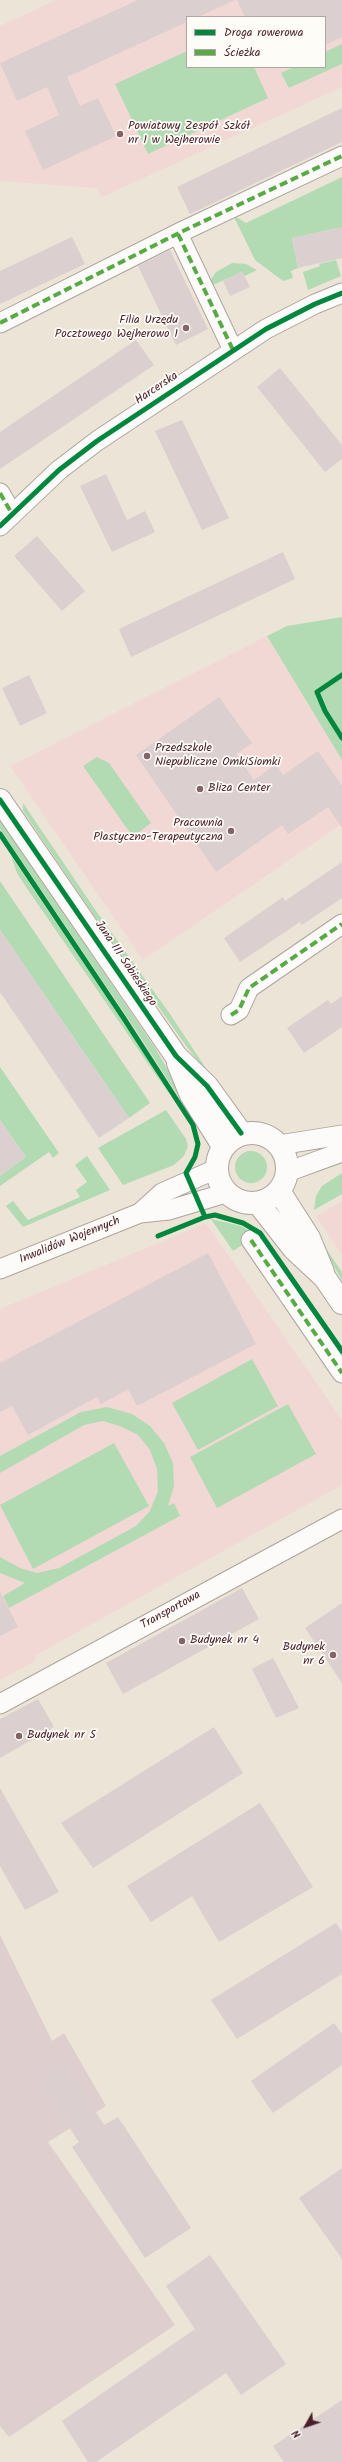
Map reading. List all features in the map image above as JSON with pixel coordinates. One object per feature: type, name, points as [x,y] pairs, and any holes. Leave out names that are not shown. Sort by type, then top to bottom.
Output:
[{"type":"street","points":[[0,323],[178,234],[342,156]]},
{"type":"street","points":[[178,234],[234,350]]},
{"type":"street","name":"Harcerska","points":[[6,520],[72,459],[234,350],[279,323],[342,293]]},
{"type":"street","points":[[0,493],[6,520]]},
{"type":"street","name":"Jana III Sobieskiego","points":[[0,800],[176,1056],[207,1086],[241,1133]]},
{"type":"street","points":[[232,1015],[239,1010],[249,988],[342,924]]},
{"type":"street","name":"Jana III Sobieskiego","points":[[176,1056],[191,1095],[223,1146]]},
{"type":"street","points":[[342,1152],[283,1181],[269,1199],[258,1203],[241,1201],[226,1193],[221,1186],[216,1169],[217,1157],[223,1146],[241,1133],[255,1132],[268,1136],[279,1145],[284,1153],[283,1181],[309,1238],[325,1278],[342,1303]]},
{"type":"street","points":[[279,1145],[342,1135]]},
{"type":"street","name":"Inwalidów Wojennych","points":[[140,1213],[162,1193],[216,1169]]},
{"type":"street","name":"Inwalidów Wojennych","points":[[0,1269],[140,1213],[169,1210],[226,1193]]},
{"type":"street","points":[[258,1203],[294,1249],[325,1278]]},
{"type":"street","points":[[251,1240],[342,1373]]},
{"type":"street","name":"Transportowa","points":[[0,1704],[342,1519]]},
{"type":"shaded area","name":"Powiatowy Zespół Szkół nr 1 w Wejherowie","points":[[56,0],[342,0],[342,87],[102,197],[96,188],[0,181],[0,26]]},
{"type":"shaded area","name":"Bliza Center","points":[[267,636],[342,760],[342,824],[143,960],[10,766]]},
{"type":"shaded area","points":[[342,1201],[342,1255],[316,1216]]},
{"type":"shaded area","points":[[206,1223],[342,1420],[342,1485],[36,1655],[35,1661],[0,1680],[0,1309]]},
{"type":"shaded area","points":[[0,1935],[52,2041],[64,2033],[106,2106],[48,2142],[175,2325],[9,2437],[0,2426]]},
{"type":"green space","points":[[342,44],[342,64],[289,88],[281,73],[292,68],[326,68],[326,52]]},
{"type":"green space","points":[[186,51],[186,68],[254,68],[268,98],[148,154],[115,84]]},
{"type":"green space","points":[[342,177],[342,227],[292,238],[298,268],[291,271],[293,278],[283,281],[255,260],[233,215],[246,223]]},
{"type":"green space","points":[[336,260],[341,276],[308,290],[303,272],[320,266],[319,264]]},
{"type":"green space","points":[[232,263],[246,264],[257,270],[245,276],[242,272],[213,285],[210,281],[216,272]]},
{"type":"green space","points":[[342,617],[342,760],[267,636],[287,626]]},
{"type":"green space","points":[[97,757],[109,763],[151,823],[133,837],[83,766]]},
{"type":"green space","points":[[23,803],[94,908],[170,1014],[221,1091],[184,1043],[91,911],[23,811]]},
{"type":"green space","points":[[0,820],[154,1046],[192,1111],[189,1113],[135,1029],[0,829]]},
{"type":"green space","points":[[11,856],[134,1038],[169,1094],[26,887],[17,873]]},
{"type":"green space","points":[[0,881],[150,1103],[129,1118],[0,930]]},
{"type":"green space","points":[[0,1067],[59,1153],[53,1158],[49,1152],[0,1186],[0,1176],[26,1157],[0,1120]]},
{"type":"green space","points":[[166,1110],[186,1139],[188,1146],[184,1156],[174,1165],[123,1185],[98,1148]]},
{"type":"green space","points":[[248,1151],[254,1151],[264,1158],[267,1167],[266,1173],[260,1180],[254,1183],[248,1183],[238,1176],[235,1170],[235,1164],[242,1154]]},
{"type":"green space","points":[[87,1156],[110,1190],[23,1227],[6,1206],[13,1201],[28,1220],[80,1197],[76,1190],[87,1182],[75,1165]]},
{"type":"green space","points":[[342,1173],[342,1194],[314,1210],[316,1196],[322,1186]]},
{"type":"green space","points":[[211,1219],[241,1226],[257,1235],[233,1251]]},
{"type":"green space","points":[[320,1240],[342,1272],[342,1280],[319,1241]]},
{"type":"green space","points":[[252,1359],[278,1406],[198,1450],[172,1403]]},
{"type":"green space","points":[[288,1404],[316,1454],[217,1508],[190,1457]]},
{"type":"green space","points":[[107,1407],[132,1414],[150,1426],[164,1443],[173,1463],[174,1486],[168,1506],[174,1503],[180,1516],[9,1608],[3,1596],[25,1583],[0,1573],[0,1557],[20,1568],[37,1573],[59,1568],[136,1526],[150,1511],[158,1491],[157,1469],[150,1450],[138,1435],[122,1427],[103,1421],[84,1425],[0,1473],[0,1456],[81,1412]]},
{"type":"green space","points":[[114,1443],[149,1506],[33,1569],[0,1505]]},
{"type":"building","points":[[138,0],[235,0],[200,16],[186,16],[186,22],[67,77],[80,106],[98,98],[116,136],[43,170],[25,131],[59,115],[47,87],[17,101],[0,63]]},
{"type":"building","points":[[237,0],[342,0],[342,37],[326,45],[326,16],[245,16]]},
{"type":"building","points":[[342,108],[342,142],[190,214],[177,187]]},
{"type":"building","points":[[342,227],[342,258],[298,268],[292,238]]},
{"type":"building","points":[[72,237],[85,264],[0,304],[0,271]]},
{"type":"building","points":[[170,250],[208,329],[176,345],[138,266]]},
{"type":"building","points":[[242,271],[250,287],[230,296],[223,281]]},
{"type":"building","points":[[136,340],[154,365],[0,469],[0,432]]},
{"type":"building","points":[[280,368],[342,445],[342,459],[325,472],[257,387]]},
{"type":"building","points":[[182,420],[229,518],[202,530],[155,431]]},
{"type":"building","points":[[106,474],[127,520],[145,511],[155,532],[112,552],[80,486]]},
{"type":"building","points":[[37,536],[85,591],[62,611],[14,556]]},
{"type":"building","points":[[283,552],[295,579],[131,657],[119,629]]},
{"type":"building","points":[[29,675],[47,713],[20,726],[2,688]]},
{"type":"building","name":"Bliza Center","points":[[219,697],[252,743],[236,754],[254,780],[276,764],[283,775],[318,751],[342,786],[342,828],[328,807],[288,834],[282,825],[216,872],[136,755]]},
{"type":"building","points":[[342,862],[342,898],[302,925],[300,922],[240,962],[224,938],[283,897],[285,901]]},
{"type":"building","points":[[0,930],[129,1118],[99,1138],[0,992]]},
{"type":"building","points":[[342,996],[342,1027],[304,1053],[287,1028],[328,1000],[331,1004]]},
{"type":"building","points":[[0,1120],[26,1157],[0,1176]]},
{"type":"building","points":[[208,1253],[256,1344],[137,1406],[128,1389],[101,1404],[97,1397],[28,1435],[12,1406],[0,1412],[0,1363]]},
{"type":"building","name":"Budynek nr 4","points":[[242,1588],[259,1619],[123,1694],[106,1663]]},
{"type":"building","points":[[0,1592],[18,1627],[0,1636]]},
{"type":"building","name":"Budynek nr 6","points":[[342,1603],[342,1683],[305,1628]]},
{"type":"building","points":[[273,1658],[299,1708],[276,1718],[252,1669]]},
{"type":"building","name":"Budynek nr 5","points":[[38,1699],[54,1727],[0,1758],[0,1719]]},
{"type":"building","points":[[214,1727],[243,1773],[93,1868],[61,1823]]},
{"type":"building","points":[[0,1788],[59,1892],[25,1910],[0,1866]]},
{"type":"building","points":[[260,1803],[313,1887],[219,1942],[192,1896],[151,1922],[127,1886]]},
{"type":"building","points":[[336,1923],[342,1932],[342,1974],[237,2039],[211,2000]]},
{"type":"building","points":[[334,2023],[342,2034],[342,2065],[273,2113],[251,2081]]},
{"type":"building","points":[[64,2061],[104,2125],[118,2117],[191,2228],[145,2258],[72,2147],[79,2142],[37,2079]]},
{"type":"building","points":[[342,2168],[342,2259],[299,2198]]},
{"type":"building","points":[[210,2255],[286,2364],[241,2395],[226,2373],[96,2462],[88,2462],[62,2421],[195,2329],[166,2286]]},
{"type":"building","points":[[342,2400],[342,2462],[284,2462],[273,2446]]},
{"type":"marked path","points":[[0,323],[183,231],[342,156]]},
{"type":"marked path","points":[[178,234],[233,350]]},
{"type":"marked path","points":[[0,493],[12,514]]},
{"type":"marked path","points":[[231,1015],[239,1010],[249,988],[342,924]]},
{"type":"marked path","points":[[251,1240],[342,1373]]},
{"type":"cycle path","points":[[0,526],[59,470],[97,441],[266,329],[315,304],[342,293]]},
{"type":"cycle path","points":[[342,675],[317,692],[325,711],[342,738]]},
{"type":"cycle path","points":[[0,800],[176,1056],[207,1086],[241,1133]]},
{"type":"cycle path","points":[[0,834],[123,1017],[193,1125],[198,1144],[195,1157],[186,1173],[205,1217],[215,1215],[243,1223],[260,1233],[342,1351]]},
{"type":"cycle path","points":[[158,1236],[205,1217]]},
{"type":"place","name":"Powiatowy Zespół Szkół nr 1 w Wejherowie","points":[[120,134]]},
{"type":"place","name":"Filia Urzędu Pocztowego Wejherowo 1","points":[[186,328]]},
{"type":"place","name":"Przedszkole Niepubliczne OmkiSiomki","points":[[147,756]]},
{"type":"place","name":"Bliza Center","points":[[200,789]]},
{"type":"place","name":"Pracownia Plastyczno-Terapeutyczna","points":[[231,831]]},
{"type":"place","name":"Budynek nr 4","points":[[182,1641]]},
{"type":"place","name":"Budynek nr 6","points":[[333,1655]]},
{"type":"place","name":"Budynek nr 5","points":[[19,1736]]}]
